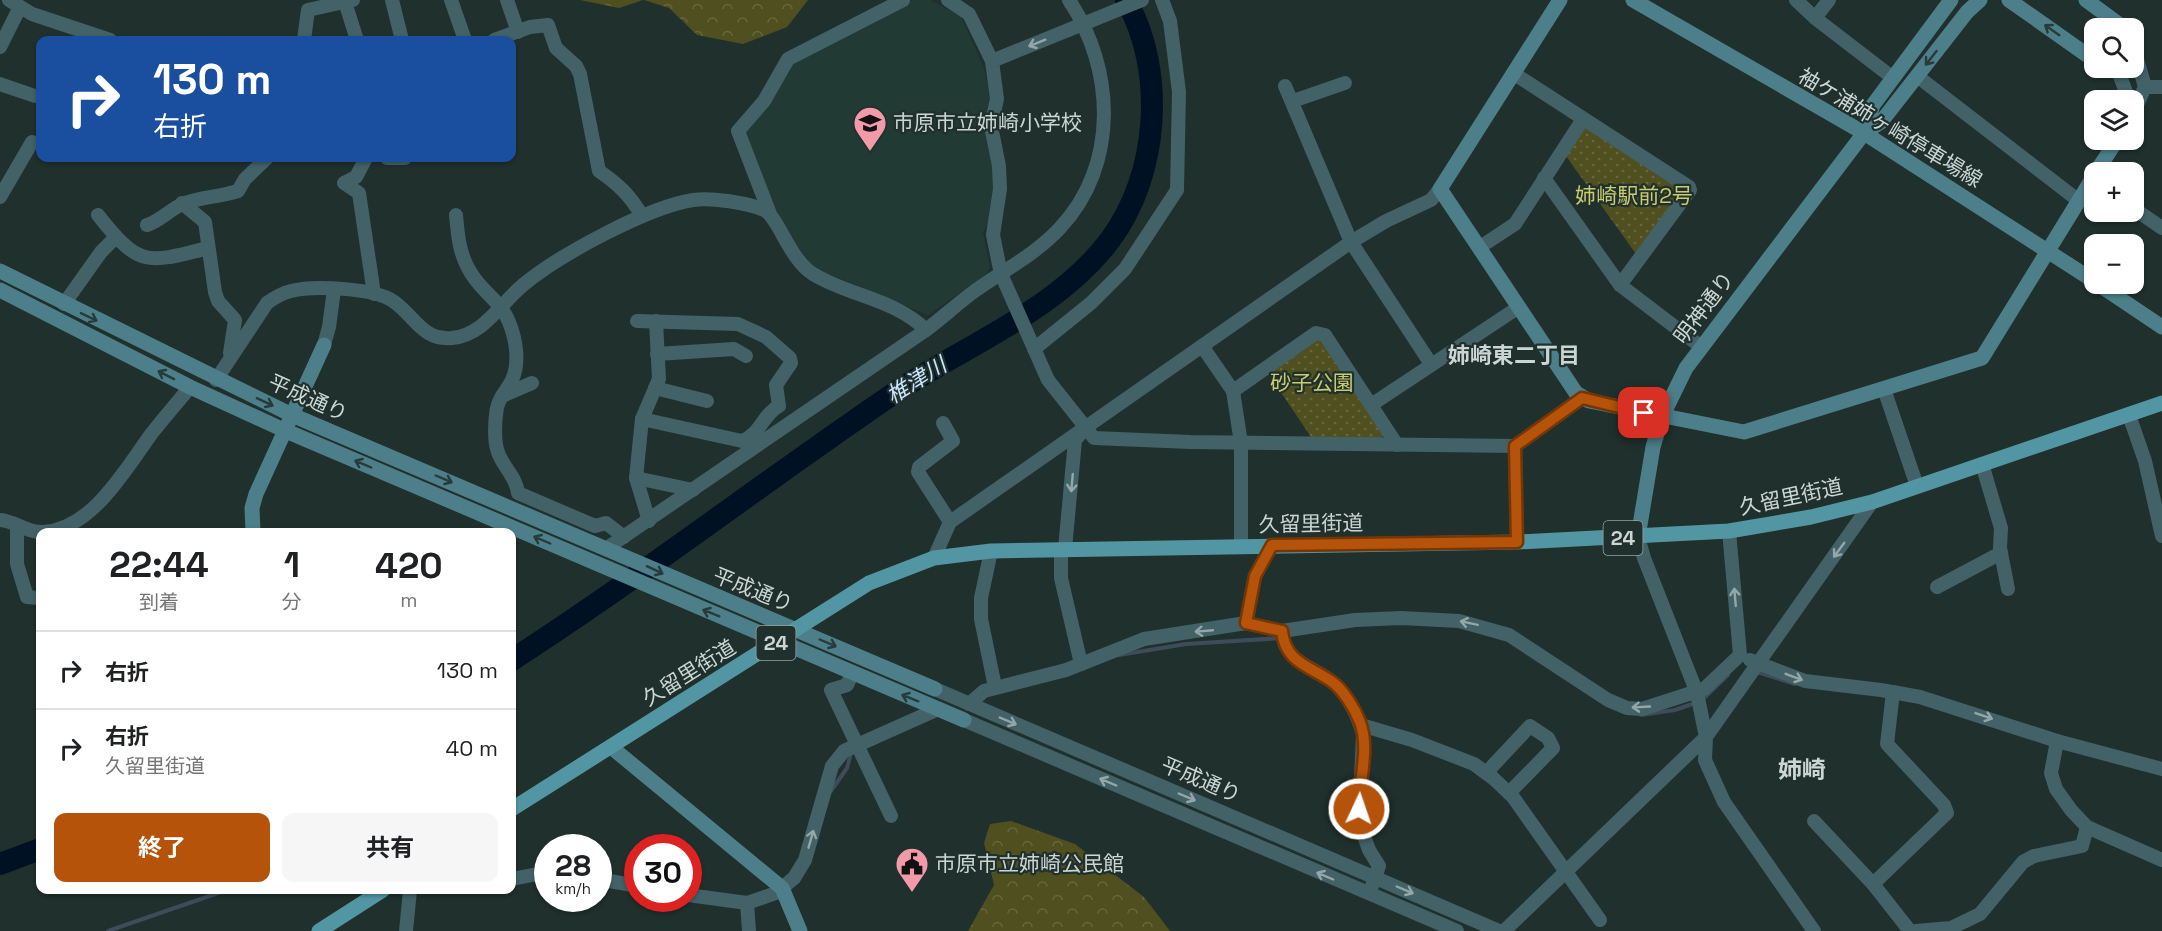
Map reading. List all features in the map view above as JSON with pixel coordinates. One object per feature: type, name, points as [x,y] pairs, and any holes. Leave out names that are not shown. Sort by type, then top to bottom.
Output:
[{"type":"main road","name":"久留里街道","points":[[516,806],[870,583],[934,558],[991,551],[1517,542],[1729,531],[1811,517],[1872,502],[2162,403]]},
{"type":"main road","points":[[319,931],[377,894]]},
{"type":"street","points":[[392,0],[401,36]]},
{"type":"street","points":[[451,0],[464,36]]},
{"type":"street","points":[[507,0],[518,32]]},
{"type":"street","points":[[903,0],[788,59],[764,100],[742,122],[738,131],[771,214],[789,249],[813,274],[904,312],[926,330]]},
{"type":"street","points":[[948,0],[969,14],[992,61],[997,99],[991,126],[999,166],[1000,189],[993,235],[1000,274],[1048,380],[1094,438],[1106,441],[1515,446],[1582,398]]},
{"type":"street","points":[[611,549],[624,537],[926,330],[1040,247],[1060,228],[1082,197],[1099,159],[1105,116],[1104,89],[1095,52],[1070,0]]},
{"type":"street","points":[[992,61],[1142,0]]},
{"type":"street","points":[[1034,349],[1092,303],[1125,269],[1177,190],[1179,92],[1170,21],[1162,0]]},
{"type":"street","points":[[934,558],[950,522],[1352,242],[1386,221],[1431,200],[1560,0]]},
{"type":"street","name":"袖ケ浦姉ヶ崎停車場線","points":[[1633,0],[1864,133],[2084,274]]},
{"type":"street","points":[[1796,0],[1815,18],[1893,78]]},
{"type":"street","points":[[1815,18],[1829,0]]},
{"type":"street","name":"明神通り","points":[[1864,133],[1873,105],[1951,0]]},
{"type":"street","name":"明神通り","points":[[1638,537],[1653,447],[1662,417],[1686,368],[1700,346],[1864,133],[1881,122],[1967,12],[1980,0]]},
{"type":"street","points":[[2009,0],[2084,53]]},
{"type":"street","points":[[2086,0],[2110,18]]},
{"type":"street","points":[[305,36],[308,10],[349,1],[356,36]]},
{"type":"street","points":[[0,47],[15,3],[32,14],[98,36]]},
{"type":"street","points":[[506,36],[548,25],[556,48],[576,66],[599,171],[619,184],[631,197],[642,216]]},
{"type":"street","points":[[1513,73],[1689,187],[1690,190],[1620,285]]},
{"type":"street","points":[[1917,76],[2079,201]]},
{"type":"street","points":[[2142,78],[2144,90]]},
{"type":"street","points":[[1293,101],[1345,83]]},
{"type":"street","points":[[0,84],[35,96]]},
{"type":"street","points":[[1285,86],[1352,242],[1431,364]]},
{"type":"street","points":[[2145,87],[2162,87]]},
{"type":"street","points":[[1480,248],[1515,224],[1583,118]]},
{"type":"street","points":[[0,197],[32,142]]},
{"type":"street","points":[[147,225],[160,220],[182,203],[213,199],[238,191],[245,179],[263,162]]},
{"type":"street","points":[[364,162],[356,177],[344,183],[359,193],[374,294]]},
{"type":"street","points":[[1544,178],[1620,285],[1700,346]]},
{"type":"street","points":[[1440,189],[1576,393],[1582,398],[1662,417],[1744,432],[1982,358],[2084,193]]},
{"type":"street","points":[[216,380],[267,303],[292,290],[334,290],[374,294],[392,300],[424,332],[453,338],[474,330],[502,309],[522,286],[544,270],[642,216],[673,205],[704,199],[763,209],[771,214]]},
{"type":"street","points":[[182,203],[205,222],[218,301],[235,320],[231,358]]},
{"type":"street","points":[[98,215],[126,247],[153,260],[208,248]]},
{"type":"street","points":[[456,215],[458,248],[464,261],[475,279],[502,309],[509,321],[516,358],[513,379],[497,407],[497,450],[517,484],[518,494],[595,526],[606,523],[624,537]]},
{"type":"street","points":[[2144,215],[2162,228]]},
{"type":"street","points":[[64,304],[101,252],[116,237]]},
{"type":"street","name":"平成通り","points":[[0,271],[292,416],[611,549],[696,589],[796,629],[1499,931]]},
{"type":"street","name":"平成通り","points":[[0,290],[190,387],[286,431],[514,528]]},
{"type":"street","points":[[253,528],[252,508],[324,345],[330,327],[334,290]]},
{"type":"street","points":[[2113,294],[2162,327]]},
{"type":"street","points":[[1371,405],[1519,307]]},
{"type":"street","points":[[637,321],[738,324],[766,337],[790,358],[791,363],[776,385],[779,406],[796,419]]},
{"type":"street","points":[[649,521],[636,478],[642,419],[659,379],[657,321]]},
{"type":"street","points":[[1233,391],[1316,333],[1325,335],[1397,445]]},
{"type":"street","points":[[1202,346],[1233,391],[1241,443],[1241,546]]},
{"type":"street","points":[[657,354],[734,349],[746,356]]},
{"type":"street","points":[[502,396],[532,383]]},
{"type":"street","points":[[78,526],[117,482],[152,433],[190,387]]},
{"type":"street","points":[[655,388],[707,401]]},
{"type":"street","points":[[1884,389],[1917,486]]},
{"type":"street","points":[[642,419],[742,441],[753,435],[772,409],[779,406]]},
{"type":"street","points":[[2128,415],[2145,460],[2162,536]]},
{"type":"street","points":[[943,423],[952,441],[919,467],[918,472],[950,522]]},
{"type":"street","points":[[1080,664],[1061,578],[1076,440],[1085,428]]},
{"type":"street","points":[[1515,446],[1517,542]]},
{"type":"street","points":[[1982,464],[2001,528],[2001,553],[2008,589]]},
{"type":"street","points":[[636,478],[693,490]]},
{"type":"street","points":[[1504,931],[1706,737],[1756,663],[1872,502]]},
{"type":"street","points":[[0,520],[36,532]]},
{"type":"street","points":[[17,526],[17,564],[27,597],[36,598]]},
{"type":"street","name":"平成通り","points":[[516,529],[1457,931]]},
{"type":"street","points":[[1729,531],[1740,655]]},
{"type":"street","points":[[1638,537],[1644,558],[1697,693],[1706,737],[1705,760],[1724,802],[1814,931]]},
{"type":"street","points":[[1246,623],[1255,576],[1272,545]]},
{"type":"street","points":[[991,551],[981,598],[981,619],[995,687]]},
{"type":"street","points":[[1937,587],[2001,553]]},
{"type":"street","points":[[969,704],[984,691],[1034,679],[1144,639],[1246,623],[1282,631],[1355,620],[1401,618],[1459,621],[1509,635],[1589,689],[1627,708],[1642,709],[1697,693],[1740,655]]},
{"type":"street","points":[[1282,631],[1283,642],[1291,657],[1338,687],[1364,734],[1359,822],[1369,850],[1379,866],[1369,895]]},
{"type":"street","points":[[1740,655],[1805,681],[1893,692],[1974,712],[2057,741],[2162,769]]},
{"type":"street","points":[[852,674],[847,685],[831,690],[891,816]]},
{"type":"street","points":[[1873,884],[1947,813],[1944,804],[1887,744],[1893,692]]},
{"type":"street","points":[[702,898],[747,903],[766,897],[782,888],[794,878],[805,860],[832,766],[844,751],[938,709]]},
{"type":"street","points":[[1361,725],[1412,740],[1474,764],[1486,773],[1509,793],[1600,920]]},
{"type":"street","points":[[1486,773],[1530,726],[1548,738],[1553,748],[1509,793]]},
{"type":"street","points":[[2057,741],[2051,773],[2071,810],[2087,827],[2162,860]]},
{"type":"street","points":[[611,747],[782,888],[800,931]]},
{"type":"street","points":[[1814,821],[1873,884],[1910,931]]},
{"type":"street","points":[[1916,931],[1943,930],[1980,914],[2023,862],[2034,856],[2082,846],[2087,827]]},
{"type":"street","points":[[516,878],[534,875]]},
{"type":"street","points":[[406,931],[410,894]]},
{"type":"street","points":[[747,903],[749,931]]},
{"type":"shaded area","name":"市原市立姉崎小学校","points":[[913,0],[930,0],[961,16],[984,68],[990,97],[985,127],[995,171],[990,222],[983,232],[990,267],[987,274],[928,315],[812,267],[784,233],[743,127],[794,60]]},
{"type":"green space","points":[[580,0],[643,0],[619,8]]},
{"type":"green space","points":[[644,0],[808,0],[787,27],[743,44],[697,35],[669,8]]},
{"type":"green space","name":"姉崎駅前2号","points":[[1588,128],[1680,186],[1681,192],[1636,254],[1566,156],[1583,129]]},
{"type":"green space","name":"砂子公園","points":[[1316,339],[1322,340],[1384,434],[1381,439],[1311,437],[1268,373]]},
{"type":"green space","points":[[1011,821],[1075,844],[1144,897],[1170,931],[968,931],[994,885],[984,843],[990,824]]},
{"type":"waterway","name":"椎津川","points":[[516,657],[893,394],[1037,307],[1088,265],[1110,240],[1126,214],[1139,185],[1147,154],[1151,122],[1151,90],[1147,58],[1139,28],[1126,0]]},
{"type":"waterway","points":[[1119,655],[1186,644],[1282,638]]},
{"type":"waterway","points":[[1757,672],[1795,684]]},
{"type":"waterway","points":[[1702,700],[1728,675]]},
{"type":"waterway","points":[[1641,715],[1675,710],[1695,703]]},
{"type":"waterway","points":[[831,791],[847,768],[851,753]]},
{"type":"waterway","name":"椎津川","points":[[0,864],[36,850]]},
{"type":"waterway","points":[[108,931],[215,894]]},
{"type":"place","name":"市原市立姉崎小学校","points":[[870,152]]},
{"type":"place","name":"市原市立姉崎公民館","points":[[912,893]]},
{"type":"district","name":"姉崎東二丁目","points":[[1514,355]]},
{"type":"district","name":"姉崎","points":[[1802,770]]},
{"type":"route","points":[[1359,809],[1364,734],[1352,708],[1338,687],[1291,657],[1283,642],[1282,631],[1246,623],[1255,576],[1272,545],[1517,542],[1515,446],[1582,398],[1644,413]]}]
